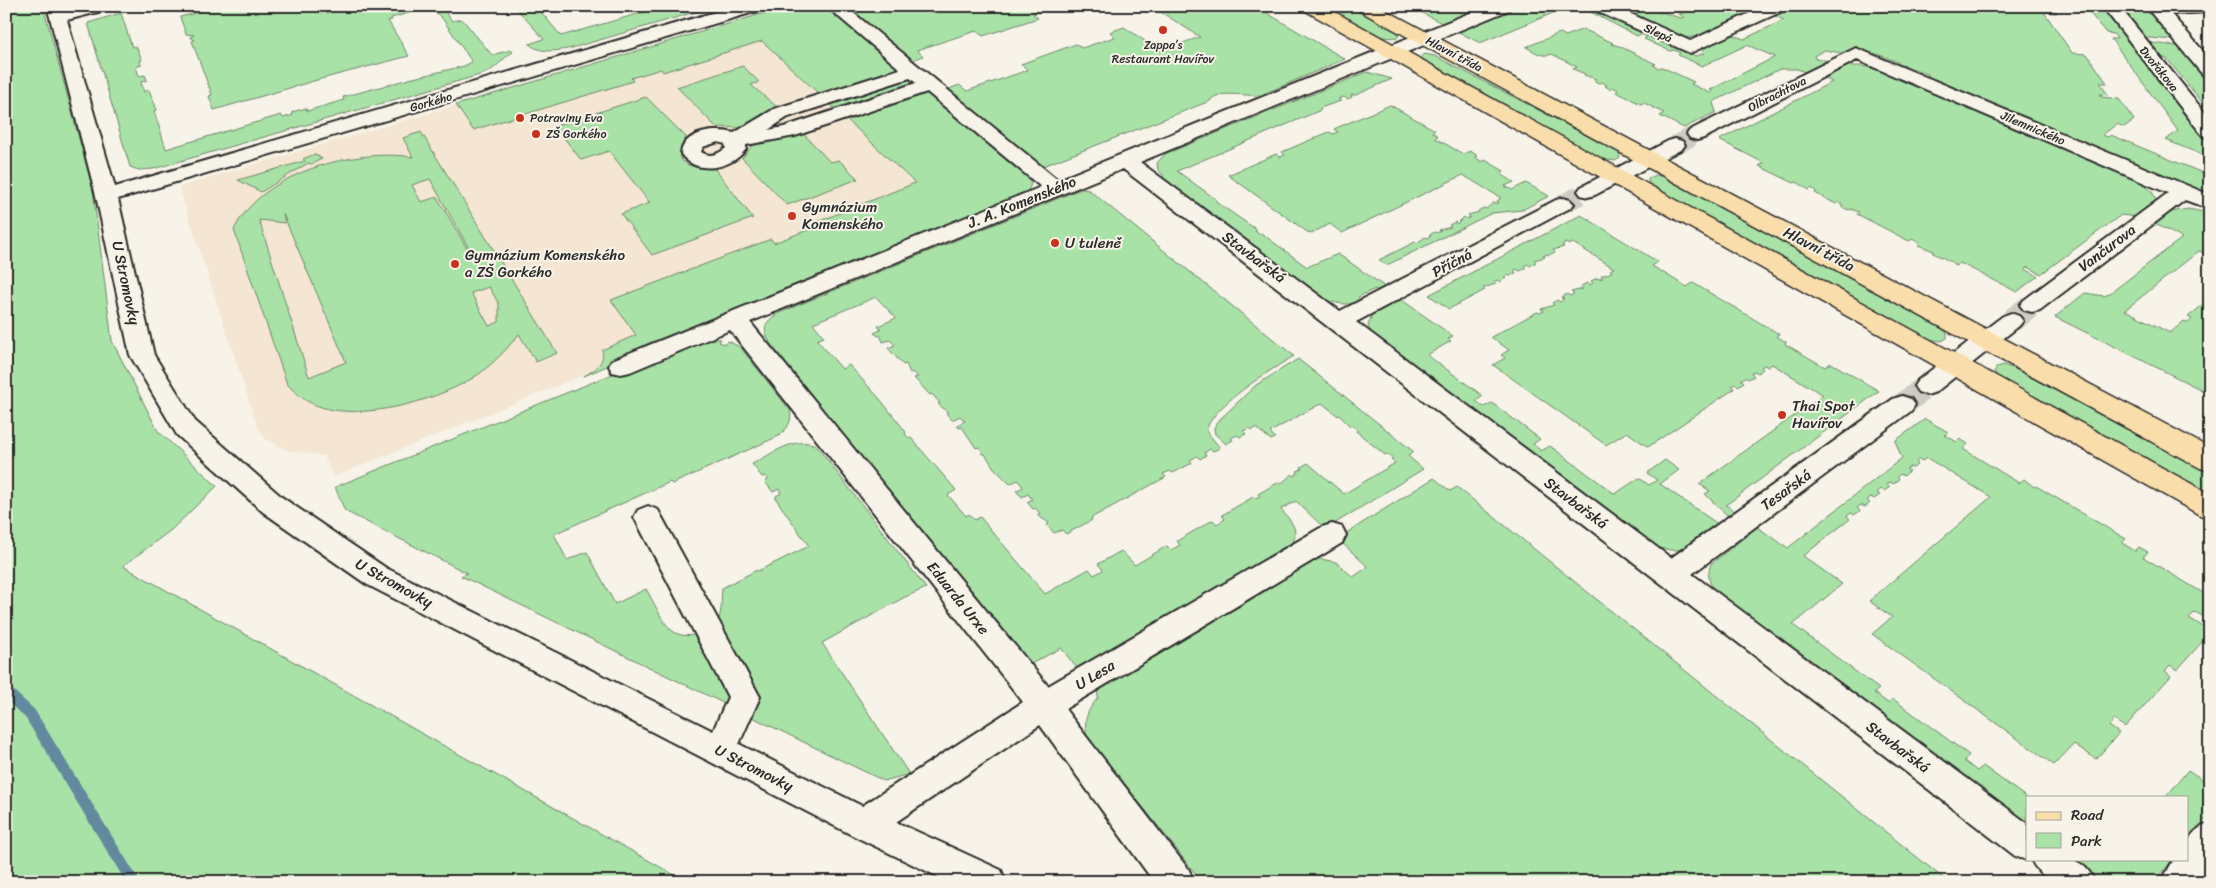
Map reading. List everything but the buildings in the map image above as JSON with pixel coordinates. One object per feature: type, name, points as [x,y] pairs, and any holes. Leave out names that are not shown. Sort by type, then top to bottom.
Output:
[{"type":"main road","points":[[1310,6],[2210,507]]},
{"type":"main road","name":"Hlavní třída","points":[[1364,6],[2210,461]]},
{"type":"street","name":"U Stromovky","points":[[100,6],[56,12],[107,196],[142,355],[186,428],[273,505],[376,576],[864,824],[988,882]]},
{"type":"street","name":"Gorkého","points":[[107,196],[755,6]]},
{"type":"street","points":[[834,6],[1055,188]]},
{"type":"street","name":"J. A. Komenského","points":[[621,366],[1503,6]]},
{"type":"street","name":"Slepá","points":[[1600,6],[1690,48],[1779,6]]},
{"type":"street","name":"Dvořákova","points":[[2110,6],[2210,132]]},
{"type":"street","points":[[2210,7],[2158,10],[2210,71]]},
{"type":"street","points":[[2187,44],[2210,46]]},
{"type":"street","name":"Olbrachtova","points":[[1697,134],[1856,53]]},
{"type":"street","name":"Jilemnického","points":[[1856,53],[2210,203]]},
{"type":"street","points":[[913,71],[781,113],[735,141],[788,132],[929,84]]},
{"type":"street","points":[[1588,191],[1675,145]]},
{"type":"street","name":"Stavbařská","points":[[1125,160],[2026,843]]},
{"type":"street","name":"Vančurova","points":[[2032,305],[2182,192]]},
{"type":"street","name":"Příčná","points":[[1340,322],[1563,204]]},
{"type":"street","name":"Eduarda Urxe","points":[[734,320],[1044,705],[1176,882]]},
{"type":"street","points":[[1927,386],[2011,321]]},
{"type":"street","name":"Tesařská","points":[[1670,575],[1902,405]]},
{"type":"street","points":[[648,517],[744,697],[720,751]]},
{"type":"street","name":"U Lesa","points":[[864,824],[1044,705],[1332,534]]},
{"type":"street","points":[[2179,882],[2210,839]]},
{"type":"street","points":[[2049,860],[2078,882]]},
{"type":"shaded area","name":"Gymnázium Komenského a ZŠ Gorkého","points":[[762,41],[915,184],[807,225],[810,229],[774,243],[770,239],[612,300],[636,335],[603,354],[600,363],[591,372],[333,477],[324,456],[290,451],[265,439],[258,428],[179,187],[456,105],[473,130],[633,80],[631,78],[661,69],[663,72]]},
{"type":"green space","points":[[6,6],[43,6],[93,190],[112,341],[158,431],[217,486],[171,530],[123,566],[687,882],[6,882]]},
{"type":"green space","points":[[224,6],[441,6],[452,21],[462,19],[492,55],[511,50],[513,52],[483,74],[153,169],[139,170],[130,167],[88,23],[121,13],[132,47],[136,46],[142,60],[140,61],[141,65],[136,67],[139,76],[145,75],[147,80],[141,82],[144,92],[149,90],[157,110],[154,111],[166,149],[281,115],[283,118],[293,115],[292,112],[306,108],[307,111],[344,100],[343,97],[464,66],[472,62],[442,18],[430,7],[391,18],[392,20],[388,21],[409,56],[214,110],[209,96],[212,95],[192,41],[195,40],[190,37],[194,35],[186,34],[180,17]]},
{"type":"green space","points":[[514,6],[536,6],[561,36],[665,6],[716,6],[572,48],[550,51],[539,49],[529,44],[544,39]]},
{"type":"green space","points":[[788,6],[1057,6],[1033,14],[1038,18],[983,36],[976,31],[917,50],[923,56],[913,60],[949,89],[959,85],[967,91],[1028,70],[1021,64],[1076,44],[1082,48],[1115,37],[1110,32],[1124,27],[1160,51],[1200,37],[1153,7],[1156,6],[1252,6],[1345,59],[1261,95],[1219,95],[1210,101],[1025,173],[1031,184],[1026,195],[968,219],[965,217],[644,345],[646,349],[584,376],[595,369],[601,362],[602,350],[636,335],[611,300],[771,239],[774,243],[810,229],[807,226],[915,183],[762,41],[663,72],[661,69],[631,78],[633,81],[473,130],[456,105]]},
{"type":"green space","points":[[1322,6],[1349,6],[1399,33],[1398,37],[1389,38],[1369,33]]},
{"type":"green space","points":[[1409,6],[1570,6],[1480,43]]},
{"type":"green space","points":[[1579,6],[1591,6],[1696,56],[1705,53],[1700,47],[1728,33],[1744,39],[1784,20],[1770,14],[1786,6],[2052,6],[2057,13],[2044,12],[2072,53],[2087,54],[2107,83],[2100,83],[2108,95],[2099,94],[2101,97],[2119,99],[2134,120],[2124,127],[2117,124],[2102,135],[2108,137],[2111,135],[2210,176],[2210,194],[2178,189],[2175,179],[1928,82],[1928,74],[1903,65],[1902,71],[1899,69],[1898,62],[1874,53],[1874,59],[1825,50],[1815,55],[1814,58],[1830,61],[1808,73],[1797,69],[1780,69],[1715,101],[1713,103],[1716,112],[1684,128],[1660,116],[1664,113],[1616,92],[1618,90],[1613,87],[1610,89],[1602,82],[1594,81],[1596,79],[1573,69],[1577,67],[1552,54],[1542,55],[1526,47],[1560,33],[1566,36],[1583,29],[1656,64],[1653,65],[1658,68],[1662,67],[1694,82],[1691,84],[1710,93],[1713,91],[1710,90],[1775,57],[1747,45],[1702,66],[1678,55],[1680,53],[1674,50],[1670,51],[1644,39],[1647,37],[1641,34],[1637,36]]},
{"type":"green space","points":[[1605,6],[1650,6],[1659,13],[1662,12],[1680,18],[1684,17],[1679,14],[1696,9],[1694,8],[1697,6],[1764,6],[1701,36],[1683,38]]},
{"type":"green space","points":[[2084,6],[2102,6],[2207,141],[2210,142],[2210,158],[2166,140],[2178,131],[2111,39],[2117,39],[2114,34],[2106,33]]},
{"type":"green space","points":[[2118,6],[2147,6],[2173,37],[2173,40],[2139,37]]},
{"type":"green space","points":[[2144,42],[2177,46],[2183,49],[2210,81],[2210,112],[2167,59],[2153,54]]},
{"type":"green space","points":[[1425,54],[1435,56],[1619,152],[1620,158],[1615,161],[1602,159],[1423,60],[1421,57]]},
{"type":"green space","points":[[743,66],[759,82],[751,85],[777,107],[742,128],[716,127],[677,87]]},
{"type":"green space","points":[[1846,66],[1862,66],[1886,72],[2137,180],[2152,191],[2156,201],[2137,217],[2121,215],[2041,274],[2028,267],[2025,269],[2038,276],[2017,292],[1960,263],[1955,266],[1952,262],[1933,253],[1934,251],[1918,245],[1920,243],[1912,239],[1909,241],[1857,214],[1859,212],[1841,207],[1843,205],[1838,202],[1836,204],[1815,193],[1816,191],[1811,188],[1809,190],[1797,182],[1794,183],[1759,166],[1764,163],[1719,140],[1832,82],[1823,77]]},
{"type":"green space","points":[[1367,72],[1392,79],[1356,95],[1351,95],[1352,97],[1348,99],[1344,97],[1338,99],[1341,101],[1320,108],[1321,110],[1177,171],[1217,200],[1216,202],[1257,230],[1255,231],[1259,234],[1261,233],[1307,267],[1338,254],[1388,289],[1381,293],[1375,289],[1358,297],[1364,302],[1342,304],[1321,298],[1161,178],[1164,176],[1158,170],[1157,163],[1165,154]]},
{"type":"green space","points":[[646,97],[686,137],[680,152],[682,161],[690,166],[714,168],[753,218],[652,255],[621,214],[650,203],[609,151],[581,160],[555,126]]},
{"type":"green space","points":[[1390,105],[1435,130],[1432,132],[1438,136],[1435,138],[1463,154],[1470,151],[1478,156],[1475,157],[1482,162],[1485,160],[1504,171],[1501,174],[1514,182],[1505,186],[1512,190],[1526,183],[1549,196],[1522,210],[1492,213],[1387,265],[1379,260],[1415,242],[1417,243],[1425,237],[1431,236],[1429,235],[1435,232],[1441,231],[1439,230],[1451,227],[1449,225],[1455,222],[1457,224],[1464,217],[1467,219],[1470,217],[1468,215],[1479,212],[1484,208],[1486,209],[1493,203],[1499,203],[1497,201],[1501,198],[1463,175],[1342,233],[1330,224],[1310,234],[1228,175],[1276,154],[1280,157],[1285,155],[1282,152],[1329,132],[1333,134],[1338,132],[1334,129]]},
{"type":"green space","points":[[421,132],[557,353],[536,362],[519,334],[479,374],[441,393],[393,408],[368,411],[344,411],[322,407],[304,399],[287,384],[234,230],[247,210],[265,193],[287,179],[312,168],[365,156],[390,155],[413,157],[403,138]],"holes":[[[430,179],[472,254],[471,255],[437,197],[421,202],[412,185]],[[283,214],[346,362],[309,377],[259,220],[285,223]],[[489,287],[499,304],[499,322],[489,326],[471,293]]]},
{"type":"green space","points":[[802,132],[830,162],[839,160],[858,179],[787,205],[742,158],[754,144]]},
{"type":"green space","points":[[315,154],[322,159],[311,164],[308,163],[261,192],[238,180],[305,161],[303,159]]},
{"type":"green space","points":[[1656,175],[1664,177],[1939,326],[1947,333],[1947,338],[1942,341],[1927,339],[1649,185],[1648,179]]},
{"type":"green space","points":[[1081,189],[1089,190],[1294,356],[1243,390],[1217,412],[1209,423],[1207,432],[1220,448],[1213,451],[1210,449],[1200,459],[1197,456],[1190,460],[1192,463],[1173,473],[1170,471],[1163,474],[1166,477],[1091,518],[1092,520],[1066,534],[1062,530],[1054,533],[1047,525],[1049,523],[1037,515],[1040,513],[1027,502],[1032,499],[1028,494],[1022,497],[1016,491],[1023,487],[1018,480],[1010,484],[994,468],[985,454],[981,453],[983,452],[979,447],[976,448],[962,427],[959,428],[957,425],[965,421],[960,416],[952,420],[946,413],[948,412],[938,404],[940,403],[932,394],[930,395],[914,378],[918,377],[912,372],[910,373],[906,364],[903,365],[888,348],[895,345],[890,340],[883,342],[880,335],[878,336],[874,333],[881,330],[878,326],[896,318],[876,297],[813,323],[824,337],[817,340],[842,369],[849,365],[880,399],[906,432],[905,434],[911,438],[956,490],[948,495],[966,516],[969,514],[975,520],[980,517],[1045,594],[1089,569],[1094,575],[1103,570],[1098,564],[1121,551],[1135,565],[1167,546],[1171,550],[1180,545],[1177,541],[1213,520],[1217,524],[1225,519],[1222,515],[1253,497],[1260,496],[1258,494],[1279,482],[1282,483],[1292,474],[1294,476],[1298,473],[1297,471],[1302,469],[1301,467],[1308,463],[1344,494],[1395,463],[1387,454],[1385,455],[1356,431],[1358,430],[1352,425],[1350,426],[1339,415],[1322,403],[1270,432],[1275,438],[1271,440],[1256,428],[1243,431],[1246,434],[1231,438],[1233,440],[1226,444],[1215,434],[1214,428],[1217,422],[1256,385],[1298,359],[1414,452],[1408,456],[1423,469],[1329,527],[1323,527],[1296,501],[1281,509],[1293,525],[1295,533],[1292,544],[1084,673],[1076,667],[1061,648],[1029,665],[1025,661],[770,343],[765,329],[767,322],[779,313]]},
{"type":"green space","points":[[2188,209],[2210,213],[2210,255],[2199,251],[2125,310],[2170,333],[2184,321],[2188,323],[2192,319],[2188,317],[2210,299],[2210,394],[2055,317],[2085,293],[2104,296],[2109,294],[2182,238],[2155,224],[2171,212]]},
{"type":"green space","points":[[1581,215],[1658,262],[1652,266],[1687,287],[1693,283],[1779,334],[1776,336],[1786,342],[1785,344],[1825,367],[1831,363],[1879,391],[1726,505],[1739,514],[1731,519],[1705,494],[1710,491],[1699,484],[1823,395],[1772,364],[1768,367],[1764,365],[1761,367],[1763,369],[1758,373],[1755,371],[1751,373],[1754,376],[1748,379],[1745,377],[1741,380],[1744,382],[1738,386],[1735,384],[1732,386],[1734,389],[1648,447],[1627,432],[1606,445],[1493,365],[1505,358],[1501,355],[1509,350],[1491,337],[1537,312],[1544,311],[1541,309],[1554,305],[1552,303],[1557,300],[1560,302],[1564,299],[1561,298],[1567,294],[1570,296],[1574,294],[1571,292],[1583,289],[1581,286],[1587,283],[1590,285],[1593,283],[1591,281],[1603,278],[1601,276],[1612,272],[1610,270],[1614,268],[1573,243],[1569,245],[1566,243],[1562,245],[1564,247],[1553,250],[1555,252],[1543,256],[1545,257],[1534,260],[1536,262],[1530,266],[1527,264],[1524,266],[1526,268],[1520,271],[1517,269],[1514,271],[1516,273],[1510,276],[1507,275],[1500,282],[1497,280],[1494,282],[1496,284],[1483,288],[1485,290],[1449,309],[1429,295]]},
{"type":"green space","points":[[1399,298],[1453,336],[1448,339],[1451,341],[1427,355],[1483,396],[1476,401],[1484,407],[1492,403],[1540,439],[1533,444],[1541,451],[1550,446],[1615,494],[1639,478],[1649,485],[1657,480],[1647,473],[1665,460],[1679,470],[1660,484],[1722,527],[1688,548],[1680,550],[1660,548],[1648,544],[1373,336],[1368,326],[1372,314]]},
{"type":"green space","points":[[706,339],[721,339],[719,342],[725,344],[728,341],[740,347],[790,410],[790,421],[785,431],[779,436],[672,484],[670,482],[554,534],[567,560],[587,552],[615,604],[646,589],[670,629],[680,635],[687,636],[701,633],[713,626],[720,615],[722,588],[809,546],[776,499],[776,496],[781,493],[779,489],[773,492],[765,482],[768,480],[766,476],[762,477],[752,464],[791,444],[808,443],[816,445],[926,588],[905,597],[822,643],[909,774],[884,781],[461,576],[467,573],[345,511],[335,487],[652,358]]},
{"type":"green space","points":[[2004,365],[2017,370],[2210,474],[2210,496],[2003,381],[1994,372],[1997,367]]},
{"type":"green space","points":[[1925,419],[1948,432],[1945,435],[1957,442],[1960,439],[1968,444],[1963,449],[2019,483],[2024,479],[2034,487],[2036,486],[2126,539],[2122,543],[2135,551],[2139,547],[2148,552],[2143,557],[2210,597],[2210,620],[2195,612],[2189,618],[2210,631],[2210,633],[2177,670],[2170,665],[2165,671],[2171,676],[2125,727],[2114,720],[2109,726],[2119,733],[2096,759],[2074,744],[2054,765],[1872,634],[1892,617],[1869,601],[1991,497],[1927,458],[1922,461],[1919,459],[1916,462],[1918,464],[1913,468],[1906,469],[1909,471],[1904,476],[1900,474],[1897,477],[1899,479],[1894,484],[1890,482],[1887,485],[1890,487],[1884,491],[1881,489],[1877,493],[1880,495],[1874,499],[1871,497],[1867,500],[1870,503],[1865,507],[1861,505],[1857,508],[1860,511],[1854,515],[1851,513],[1847,516],[1850,519],[1803,556],[1842,584],[1793,625],[1879,689],[1874,693],[1888,703],[1893,699],[1969,755],[1964,761],[1977,771],[1983,766],[2026,797],[2026,830],[1725,604],[1709,581],[1711,564],[1757,527],[1788,548],[1902,458],[1895,441]]},
{"type":"green space","points":[[1434,478],[1450,491],[1457,487],[1948,882],[1202,882],[1087,736],[1086,721],[1091,707],[1098,698],[1097,688],[1315,558],[1336,562],[1353,577],[1368,567],[1340,541],[1340,537]]},
{"type":"green space","points":[[2188,770],[2203,780],[2210,772],[2210,814],[2188,841],[2188,796],[2167,796]]},
{"type":"green space","points":[[2066,860],[2172,860],[2155,882],[2102,882]]},
{"type":"waterway","points":[[6,692],[30,714],[133,882]]},
{"type":"tunnel","points":[[1675,145],[1697,134]]},
{"type":"tunnel","points":[[1563,204],[1588,191]]},
{"type":"tunnel","points":[[2011,321],[2032,305]]},
{"type":"tunnel","points":[[1902,405],[1927,386]]},
{"type":"place","name":"Zappa’s Restaurant Havířov","points":[[1163,30]]},
{"type":"place","name":"Potraviny Eva","points":[[520,118]]},
{"type":"place","name":"ZŠ Gorkého","points":[[536,134]]},
{"type":"place","name":"Gymnázium Komenského","points":[[792,216]]},
{"type":"place","name":"U tuleně","points":[[1055,243]]},
{"type":"place","name":"Gymnázium Komenského a ZŠ Gorkého","points":[[455,264]]},
{"type":"place","name":"Thai Spot Havířov","points":[[1782,415]]}]
